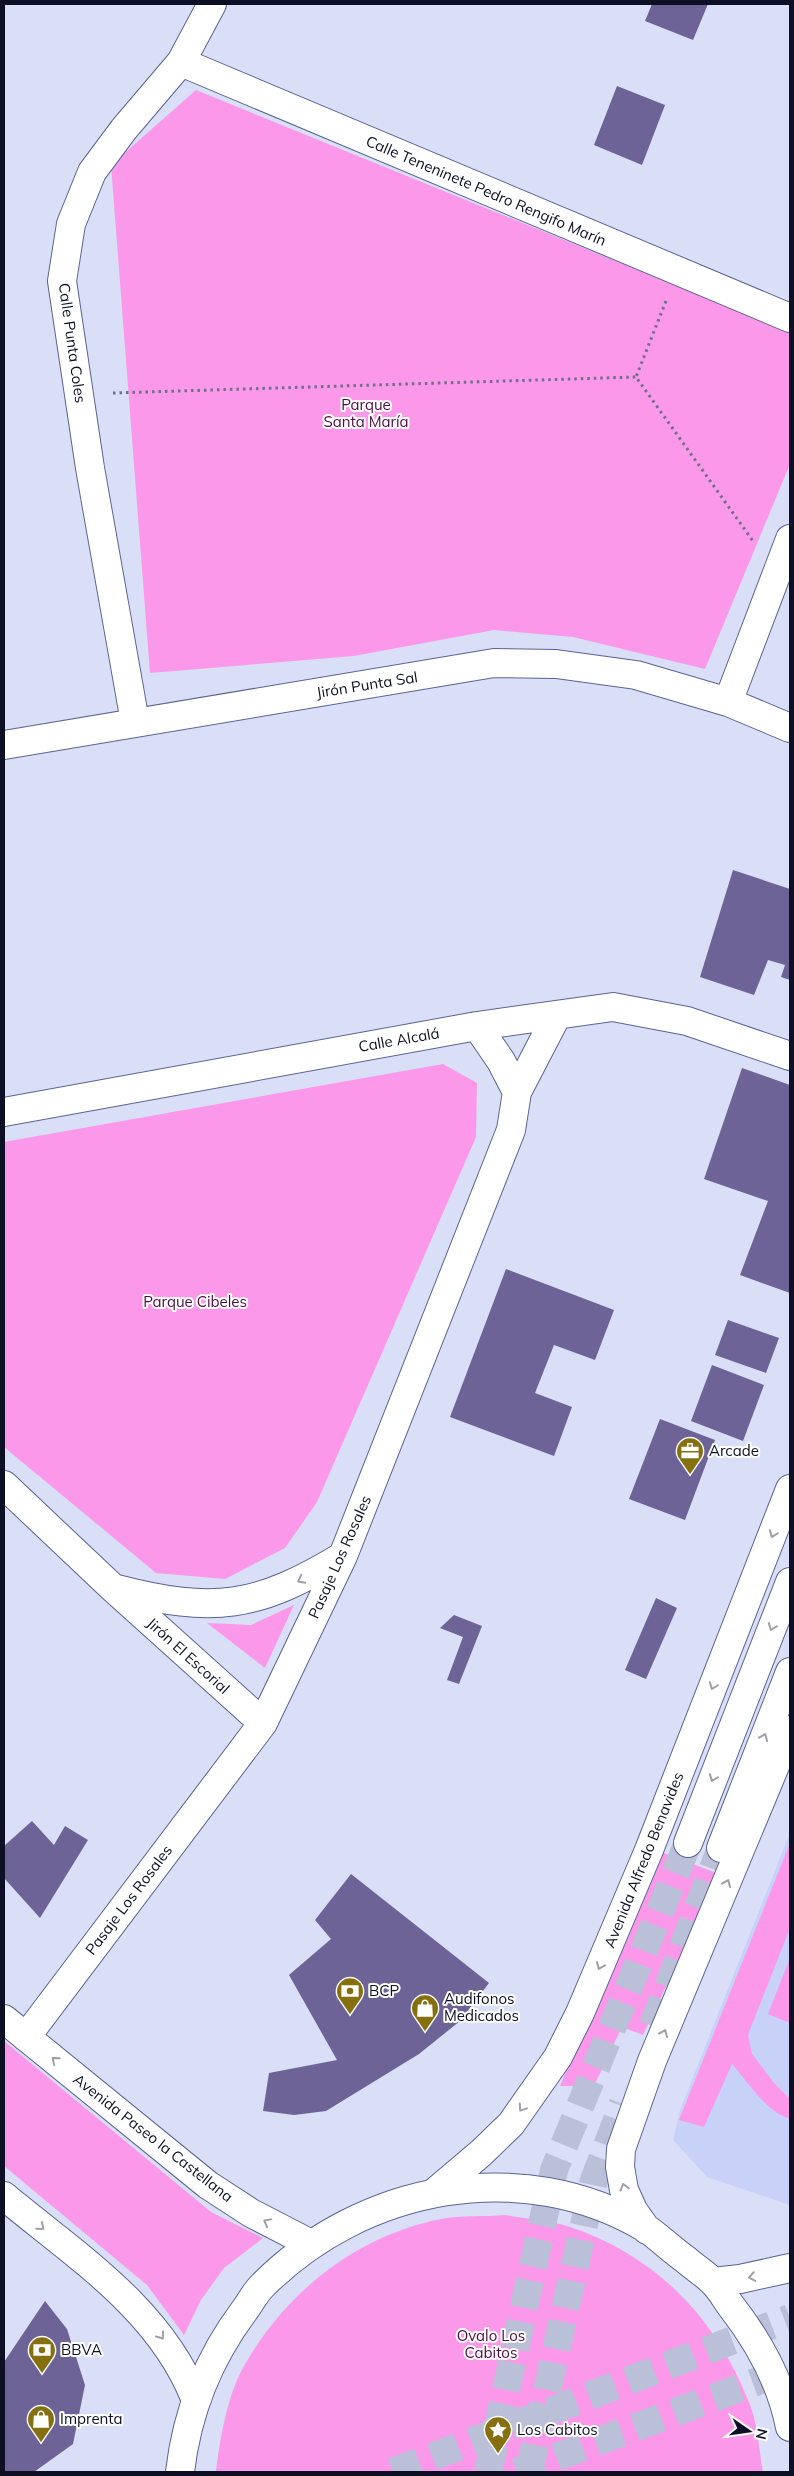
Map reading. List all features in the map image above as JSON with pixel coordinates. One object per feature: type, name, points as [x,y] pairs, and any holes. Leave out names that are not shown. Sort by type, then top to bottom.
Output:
[{"type":"street","name":"Calle Punta Coles","points":[[135,722],[90,468],[62,281],[71,224],[92,172],[124,128],[181,62],[212,4]]},
{"type":"street","name":"Calle Teneninete Pedro Rengifo Marín","points":[[181,62],[790,318]]},
{"type":"street","points":[[728,702],[790,539]]},
{"type":"street","name":"Jirón Punta Sal","points":[[4,745],[494,663],[556,664],[636,675],[728,702],[790,728]]},
{"type":"street","name":"Calle Alcalá","points":[[4,1112],[477,1026],[613,1007],[687,1021],[790,1056]]},
{"type":"street","name":"Pasaje Los Rosales","points":[[26,2037],[263,1723],[343,1556],[511,1130],[517,1092],[556,1014]]},
{"type":"street","points":[[477,1026],[501,1061],[517,1092]]},
{"type":"street","name":"Jirón El Escorial","points":[[4,1485],[113,1588],[263,1723]]},
{"type":"street","name":"Avenida Alfredo Benavides","points":[[435,2192],[482,2153],[511,2124],[558,2057],[580,2013],[649,1850],[790,1489]]},
{"type":"street","name":"Jirón El Escorial","points":[[113,1588],[190,1604],[238,1602],[300,1581],[343,1556]]},
{"type":"street","points":[[688,1843],[790,1582]]},
{"type":"street","points":[[721,1848],[790,1672]]},
{"type":"street","points":[[647,2230],[633,2210],[624,2190],[620,2168],[621,2149],[652,2061],[790,1730]]},
{"type":"street","name":"Avenida Paseo la Castellana","points":[[4,2019],[208,2185],[251,2213],[311,2244]]},
{"type":"street","points":[[180,2472],[183,2445],[195,2398],[223,2339],[262,2287],[311,2244],[370,2211],[435,2192],[490,2187],[545,2192],[598,2206],[647,2230],[713,2282],[756,2338],[786,2403],[790,2427]]},
{"type":"street","points":[[4,2196],[135,2305],[173,2352],[195,2398]]},
{"type":"street","points":[[713,2282],[740,2279],[790,2268]]},
{"type":"path","points":[[636,377],[677,272]]},
{"type":"path","points":[[80,394],[636,377]]},
{"type":"path","points":[[636,377],[777,574]]},
{"type":"shaded area","points":[[790,1833],[790,2205],[707,2177],[673,2140],[680,2110]]},
{"type":"green space","name":"Parque Santa María","points":[[196,90],[790,332],[790,464],[705,669],[573,637],[494,630],[354,656],[150,673],[111,165]]},
{"type":"green space","name":"Parque Cibeles","points":[[443,1064],[477,1083],[476,1137],[317,1502],[285,1548],[225,1579],[156,1573],[4,1447],[4,1142]]},
{"type":"green space","points":[[294,1605],[265,1668],[207,1623],[251,1625]]},
{"type":"green space","points":[[790,1843],[790,1928],[748,2035],[752,2054],[774,2083],[790,2099],[790,2119],[773,2110],[765,2103],[732,2064],[704,2127],[679,2120]]},
{"type":"green space","points":[[656,1850],[719,1874],[643,2035],[622,2027],[594,2086],[560,2086]]},
{"type":"green space","points":[[790,1958],[790,2023],[768,2014]]},
{"type":"green space","points":[[4,2041],[211,2212],[263,2238],[224,2268],[201,2300],[184,2335],[147,2285],[4,2166]]},
{"type":"green space","name":"Ovalo Los Cabitos","points":[[506,2215],[570,2227],[601,2239],[630,2255],[656,2273],[680,2295],[720,2345],[736,2374],[753,2413],[763,2472],[216,2472],[225,2418],[238,2378],[261,2339],[302,2291],[352,2253],[410,2227],[449,2218]]},
{"type":"building","points":[[652,4],[708,4],[693,40],[645,21]]},
{"type":"building","points":[[617,86],[665,105],[642,165],[594,145]]},
{"type":"building","points":[[733,870],[790,889],[790,980],[781,977],[785,965],[768,960],[754,995],[700,977]]},
{"type":"building","points":[[742,1068],[790,1085],[790,1293],[740,1275],[768,1201],[704,1179]]},
{"type":"building","points":[[506,1269],[614,1310],[595,1360],[554,1345],[535,1393],[572,1407],[554,1456],[450,1417]]},
{"type":"building","points":[[728,1320],[779,1338],[766,1373],[715,1355]]},
{"type":"building","points":[[712,1365],[764,1385],[743,1441],[691,1421]]},
{"type":"building","points":[[660,1419],[715,1440],[685,1520],[629,1499]]},
{"type":"building","points":[[656,1598],[677,1608],[646,1679],[625,1670]]},
{"type":"building","points":[[454,1615],[482,1626],[459,1684],[447,1680],[463,1637],[440,1628]]},
{"type":"building","points":[[32,1821],[54,1845],[65,1826],[88,1840],[40,1918],[4,1878],[4,1846]]},
{"type":"building","points":[[351,1874],[489,1983],[460,2021],[419,2054],[326,2111],[294,2115],[263,2111],[269,2073],[337,2060],[289,1975],[331,1939],[315,1920]]},
{"type":"building","name":"BBVA","points":[[45,2301],[67,2329],[85,2385],[73,2444],[34,2472],[4,2472],[4,2362]]},
{"type":"tunnel","points":[[488,2472],[554,2170],[688,1843]]},
{"type":"tunnel","points":[[653,2026],[721,1848]]},
{"type":"tunnel","points":[[529,2472],[594,2180],[623,2104]]},
{"type":"tunnel","points":[[393,2472],[790,2318]]},
{"type":"tunnel","points":[[517,2472],[790,2369]]},
{"type":"place","name":"Arcade","points":[[690,1475]]},
{"type":"place","name":"BCP","points":[[350,2015]]},
{"type":"place","name":"Audifonos Medicados","points":[[425,2032]]},
{"type":"place","name":"BBVA","points":[[42,2374]]},
{"type":"place","name":"Imprenta","points":[[41,2443]]},
{"type":"place","name":"Los Cabitos","points":[[498,2454]]}]
